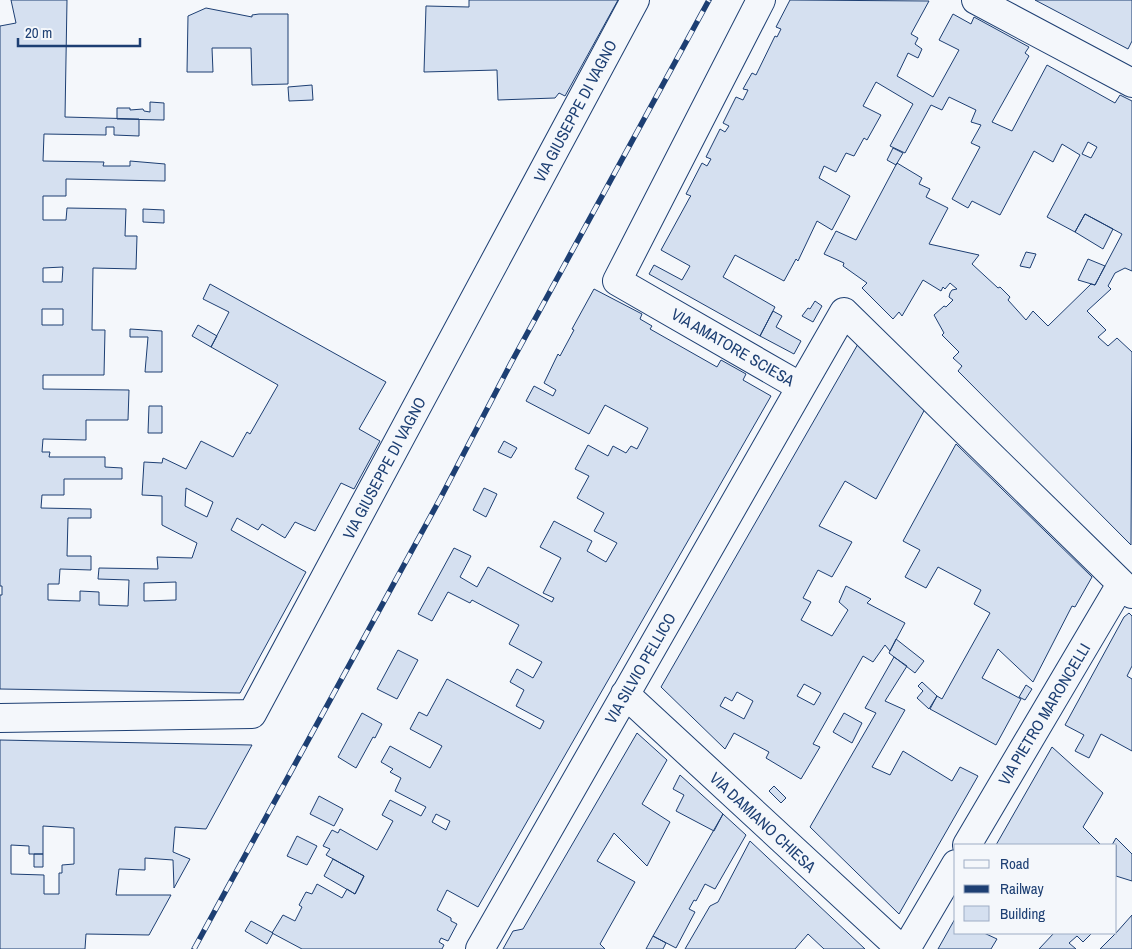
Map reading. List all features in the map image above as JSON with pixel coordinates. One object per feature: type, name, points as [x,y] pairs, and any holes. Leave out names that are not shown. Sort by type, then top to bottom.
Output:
[{"type":"street","name":"VIA GIUSEPPE DI VAGNO","points":[[0,718],[252,714],[635,0]]},
{"type":"street","name":"VIA AMATORE SCIESA","points":[[761,0],[617,281],[801,387],[844,312],[1127,589]]},
{"type":"street","points":[[976,0],[1132,83]]},
{"type":"street","name":"VIA SILVIO PELLICO","points":[[480,949],[801,387]]},
{"type":"street","name":"VIA PIETRO MARONCELLI","points":[[968,844],[1127,589]]},
{"type":"street","name":"VIA DAMIANO CHIESA","points":[[625,694],[901,949]]},
{"type":"street","points":[[906,949],[954,867]]},
{"type":"building","points":[[11,0],[67,0],[65,117],[139,119],[139,136],[114,135],[114,127],[106,127],[106,135],[44,134],[43,161],[104,162],[103,166],[130,166],[130,161],[165,164],[165,181],[66,179],[66,196],[43,196],[43,220],[66,220],[67,208],[126,209],[125,236],[137,236],[136,269],[93,268],[92,330],[105,330],[104,375],[43,375],[43,389],[129,390],[128,420],[86,420],[86,440],[43,439],[42,452],[50,452],[49,457],[105,457],[105,467],[122,468],[122,479],[64,479],[64,495],[42,495],[41,508],[91,509],[91,518],[68,518],[67,556],[91,556],[91,570],[60,569],[59,584],[48,584],[48,600],[80,601],[80,591],[99,592],[99,605],[128,606],[129,580],[98,579],[99,568],[158,569],[157,557],[192,558],[197,543],[162,525],[162,496],[142,495],[144,462],[162,463],[163,458],[186,469],[201,441],[233,457],[247,432],[250,434],[278,385],[211,347],[229,312],[203,299],[210,284],[386,382],[359,429],[380,441],[354,489],[341,483],[315,531],[295,522],[285,538],[262,524],[258,530],[237,518],[231,530],[306,572],[240,693],[0,689],[0,595],[2,595],[2,586],[0,586],[0,26],[16,23]],"holes":[[[63,267],[62,282],[43,282],[43,268]],[[42,309],[63,309],[63,325],[42,325]],[[186,488],[213,502],[207,517],[185,506]],[[176,582],[176,600],[144,601],[144,583]]]},
{"type":"building","points":[[469,0],[618,0],[565,96],[559,93],[555,98],[498,100],[497,70],[424,72],[426,6],[469,7]]},
{"type":"building","points":[[790,0],[929,1],[911,34],[918,38],[915,44],[922,49],[918,58],[908,53],[897,76],[933,97],[959,50],[939,40],[953,14],[971,24],[974,17],[1029,47],[1025,53],[1029,56],[992,122],[1012,131],[1047,65],[1115,103],[1120,95],[1132,101],[1132,271],[1125,268],[1115,273],[1108,286],[1111,289],[1087,311],[1106,330],[1098,337],[1108,346],[1117,338],[1132,352],[1131,545],[958,371],[962,366],[953,358],[959,352],[942,335],[944,333],[934,315],[953,300],[949,297],[950,293],[952,290],[957,289],[950,283],[945,289],[943,287],[941,291],[923,280],[902,316],[899,312],[893,319],[862,288],[867,283],[843,266],[844,263],[824,254],[836,231],[856,240],[897,163],[922,178],[919,184],[930,189],[926,197],[948,208],[929,244],[979,255],[972,264],[1010,297],[1008,300],[1026,320],[1033,311],[1048,326],[1091,284],[1095,285],[1122,234],[1085,214],[1075,232],[1047,217],[1080,155],[1062,144],[1053,162],[1034,151],[1000,215],[972,201],[968,208],[952,199],[980,147],[971,143],[981,125],[971,122],[976,110],[949,97],[942,110],[931,105],[905,153],[890,146],[913,104],[876,82],[863,106],[881,115],[867,140],[864,138],[854,156],[846,153],[836,172],[824,166],[819,178],[850,196],[832,230],[817,221],[798,261],[796,259],[784,281],[735,255],[723,277],[775,307],[760,336],[649,274],[654,265],[682,280],[690,266],[661,250],[691,196],[686,194],[702,163],[707,166],[711,159],[706,157],[720,129],[725,132],[729,126],[723,123],[736,97],[743,100],[748,90],[743,89],[752,73],[756,75],[775,36],[777,37],[781,29],[776,27]],"holes":[[[1088,142],[1097,147],[1091,158],[1082,154]]]},
{"type":"building","points":[[1035,0],[1132,0],[1132,41],[1128,49]]},
{"type":"building","points":[[206,8],[252,17],[252,15],[259,14],[288,14],[288,84],[252,85],[251,48],[212,48],[213,72],[187,72],[188,16]]},
{"type":"building","points":[[312,85],[313,100],[289,101],[288,87]]},
{"type":"building","points":[[150,102],[164,103],[164,120],[117,119],[117,108],[143,109],[150,112]]},
{"type":"building","points":[[893,148],[903,153],[896,165],[887,160]]},
{"type":"building","points":[[143,209],[164,210],[164,223],[143,222]]},
{"type":"building","points":[[1085,214],[1113,229],[1103,249],[1075,232]]},
{"type":"building","points":[[1026,252],[1036,254],[1030,268],[1020,266]]},
{"type":"building","points":[[1088,259],[1105,266],[1095,285],[1078,280]]},
{"type":"building","points":[[594,289],[642,314],[640,319],[652,326],[650,329],[717,367],[721,360],[746,374],[743,380],[771,396],[478,907],[447,890],[437,910],[457,924],[448,941],[441,938],[439,942],[444,945],[442,949],[302,949],[272,933],[283,915],[295,921],[302,907],[299,905],[306,892],[312,894],[317,884],[342,898],[347,889],[355,894],[364,876],[326,855],[330,849],[323,846],[332,830],[338,833],[340,829],[377,850],[393,821],[382,815],[390,800],[421,816],[426,807],[395,791],[401,778],[390,772],[393,769],[381,762],[390,746],[430,768],[442,746],[410,729],[419,712],[427,716],[447,679],[540,729],[544,721],[516,706],[524,690],[510,682],[517,669],[533,678],[542,662],[509,644],[519,625],[472,600],[470,603],[448,592],[432,621],[418,614],[454,548],[471,556],[460,577],[477,587],[488,567],[552,602],[554,598],[543,593],[561,558],[540,547],[554,521],[592,541],[587,551],[606,562],[617,543],[594,531],[604,513],[577,498],[589,476],[575,469],[588,445],[608,456],[613,446],[626,453],[631,446],[637,449],[648,428],[605,405],[589,434],[526,401],[534,386],[553,396],[556,390],[544,383],[558,354],[560,356],[574,330],[572,329]],"holes":[[[436,814],[450,821],[446,830],[432,822]]]},
{"type":"building","points":[[815,301],[822,306],[813,322],[802,316]]},
{"type":"building","points":[[773,311],[782,316],[776,327],[801,341],[794,354],[760,336]]},
{"type":"building","points":[[198,325],[217,336],[211,347],[192,336]]},
{"type":"building","points":[[130,329],[162,331],[162,372],[145,372],[148,337],[130,337]]},
{"type":"building","points":[[858,344],[925,409],[876,499],[845,481],[819,526],[852,542],[832,577],[818,570],[803,598],[811,602],[801,620],[832,636],[848,610],[839,602],[846,586],[871,599],[867,603],[905,623],[890,651],[885,645],[873,662],[863,656],[813,744],[820,747],[801,779],[766,758],[769,752],[734,733],[725,749],[661,687]],"holes":[[[804,684],[821,693],[814,705],[797,696]],[[737,692],[753,701],[744,719],[720,706],[725,697],[732,701]]]},
{"type":"building","points":[[149,406],[162,406],[162,433],[148,433]]},
{"type":"building","points":[[504,441],[517,448],[511,458],[498,452]]},
{"type":"building","points":[[956,444],[1092,577],[1075,607],[1072,606],[1033,682],[998,649],[982,678],[1021,699],[996,745],[930,709],[937,696],[942,699],[990,613],[974,604],[981,590],[938,567],[926,588],[905,577],[920,550],[903,541]]},
{"type":"building","points":[[484,488],[497,494],[486,517],[473,510]]},
{"type":"building","points":[[1129,613],[1132,616],[1132,666],[1127,676],[1132,679],[1132,751],[1101,734],[1089,758],[1075,751],[1084,735],[1065,725],[1124,617]]},
{"type":"building","points":[[896,639],[924,661],[915,673],[889,653]]},
{"type":"building","points":[[398,650],[418,660],[397,699],[377,689]]},
{"type":"building","points":[[894,657],[907,666],[885,701],[905,710],[872,767],[890,775],[903,751],[952,781],[960,767],[978,776],[899,914],[810,827],[876,713],[865,708]]},
{"type":"building","points":[[922,682],[937,696],[929,709],[917,698],[923,691],[918,686]]},
{"type":"building","points":[[1026,685],[1032,689],[1025,700],[1019,697]]},
{"type":"building","points":[[362,713],[382,724],[356,768],[338,757]]},
{"type":"building","points":[[844,713],[862,723],[852,743],[833,732]]},
{"type":"building","points":[[637,733],[667,760],[642,804],[670,822],[647,866],[614,833],[597,861],[635,882],[600,944],[605,949],[503,949],[513,931],[523,929]]},
{"type":"building","points":[[0,740],[252,745],[206,829],[175,827],[173,852],[190,859],[174,888],[173,860],[145,858],[145,870],[119,869],[116,895],[171,895],[149,935],[86,934],[85,949],[0,949]],"holes":[[[43,826],[74,828],[74,864],[62,865],[62,873],[59,873],[59,894],[44,894],[44,875],[11,874],[11,845],[29,846],[29,854],[43,854]]]},
{"type":"building","points":[[1052,747],[1103,793],[1083,827],[1100,844],[997,844]]},
{"type":"building","points":[[680,775],[723,814],[714,831],[676,811],[684,795],[673,789]]},
{"type":"building","points":[[774,786],[786,798],[781,803],[769,791]]},
{"type":"building","points":[[319,796],[343,809],[334,826],[310,814]]},
{"type":"building","points":[[723,814],[746,835],[715,889],[705,884],[696,901],[694,900],[689,909],[695,912],[676,948],[653,936]]},
{"type":"building","points":[[297,836],[317,846],[307,865],[287,856]]},
{"type":"building","points":[[1116,838],[1132,854],[1132,881],[1117,876],[1117,844],[1113,844]]},
{"type":"building","points":[[750,841],[865,949],[824,949],[808,934],[795,949],[685,949],[710,906],[718,902]]},
{"type":"building","points":[[34,854],[43,854],[43,867],[34,867]]},
{"type":"building","points":[[333,859],[364,876],[355,894],[324,876]]},
{"type":"building","points":[[1132,915],[1132,949],[1100,949],[1117,934]]},
{"type":"building","points":[[251,921],[273,933],[267,944],[245,931]]},
{"type":"building","points":[[954,921],[954,934],[986,934],[997,939],[991,949],[938,949]]},
{"type":"building","points":[[1053,934],[1091,934],[1083,942],[1077,936],[1069,943],[1076,949],[1039,949]]},
{"type":"building","points":[[653,936],[666,943],[663,949],[646,949]]},
{"type":"railway","points":[[194,949],[440,499],[511,363],[709,0]]}]
